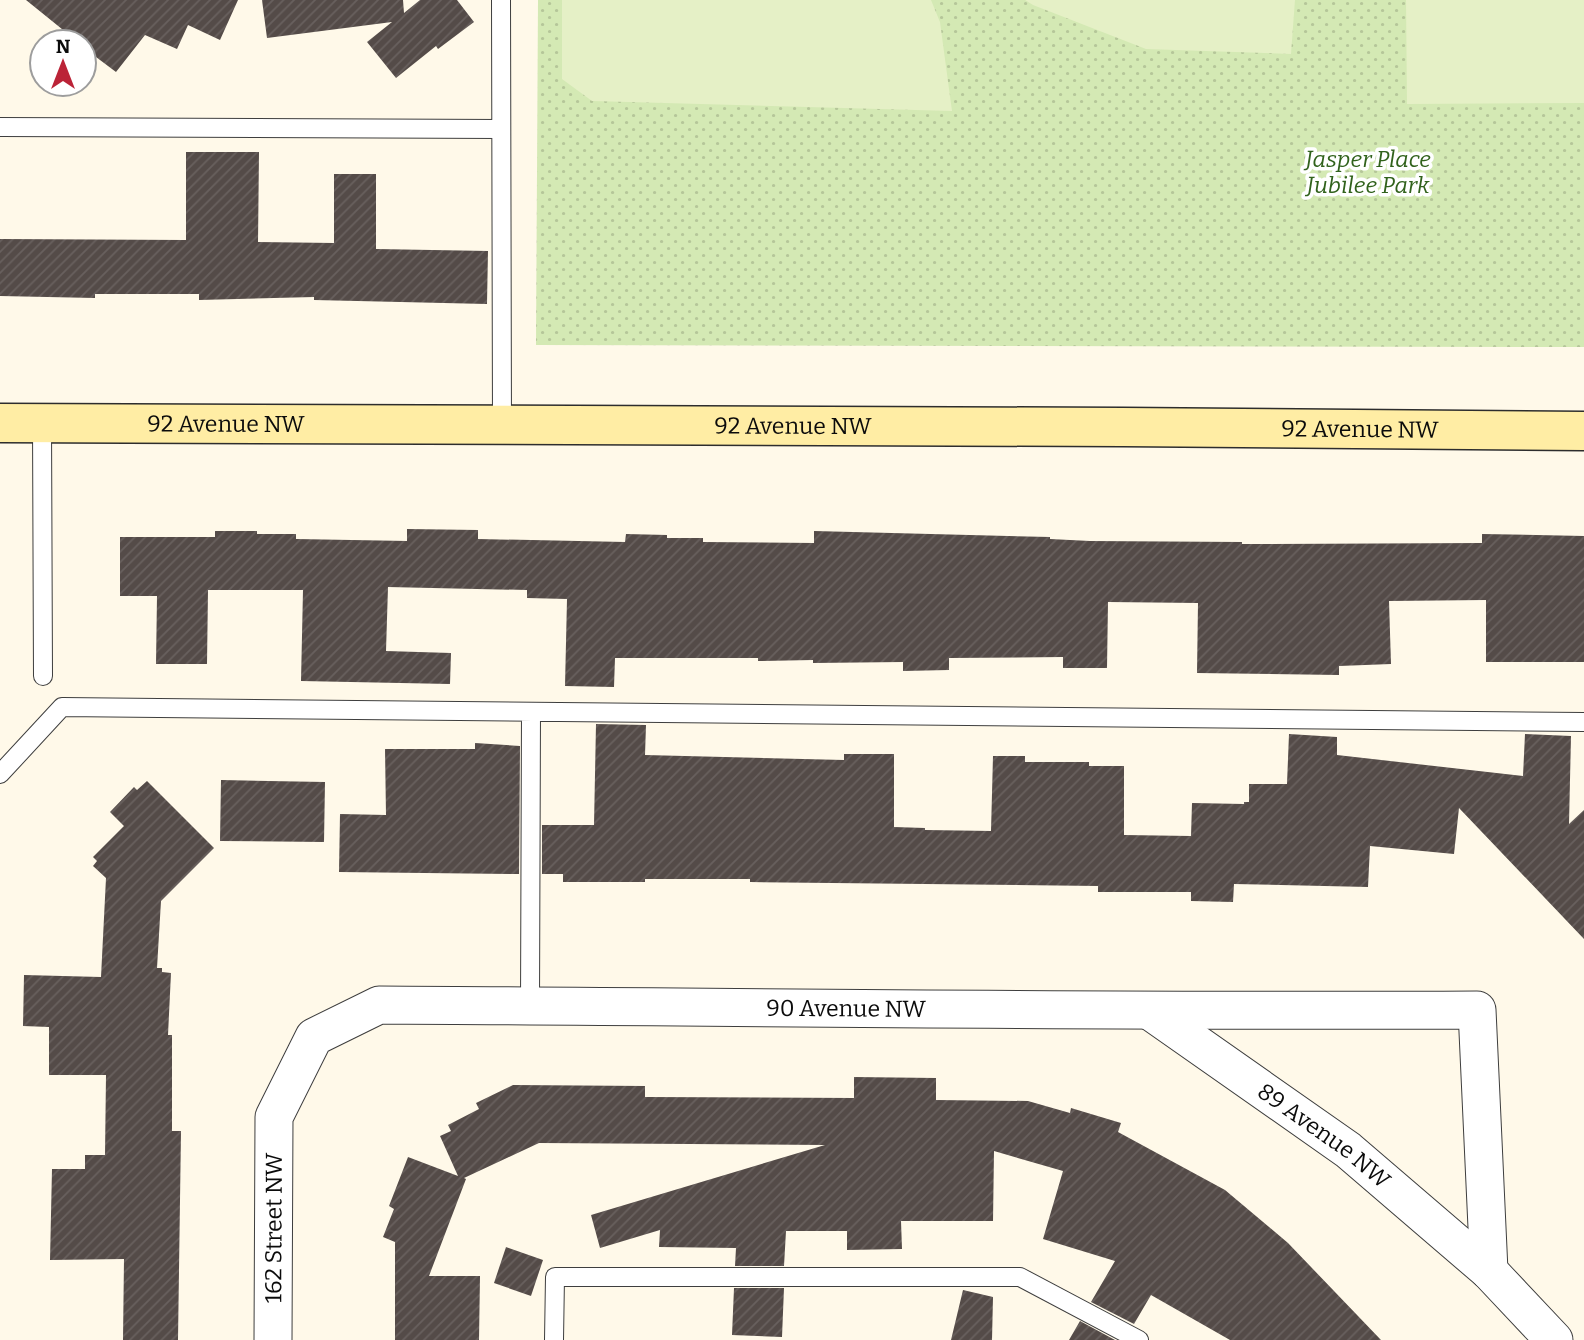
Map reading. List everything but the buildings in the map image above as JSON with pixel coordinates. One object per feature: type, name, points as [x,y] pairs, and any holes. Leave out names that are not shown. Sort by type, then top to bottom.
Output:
[{"type":"street","name":"92 Avenue NW","points":[[0,423],[1584,431]]},
{"type":"street","name":"90 Avenue NW","points":[[274,1117],[314,1037],[379,1006],[972,1008],[1150,1012],[1477,1010],[1489,1271]]},
{"type":"street","name":"89 Avenue NW","points":[[1150,1012],[1348,1150],[1489,1271],[1554,1340]]},
{"type":"street","name":"162 Street NW","points":[[273,1340],[274,1117]]},
{"type":"lane","points":[[501,0],[502,426]]},
{"type":"lane","points":[[0,127],[501,128]]},
{"type":"lane","points":[[42,423],[43,676]]},
{"type":"lane","points":[[0,774],[62,707],[1584,722]]},
{"type":"lane","points":[[530,1006],[531,712]]},
{"type":"lane","points":[[554,1340],[555,1277],[1020,1277],[1139,1340]]},
{"type":"green space","name":"Jasper Place Jubilee Park","points":[[538,0],[1584,0],[1584,347],[536,345]]},
{"type":"green space","points":[[562,0],[931,0],[940,22],[952,111],[592,101],[562,79]]},
{"type":"green space","points":[[1025,0],[1295,0],[1291,54],[1146,49]]},
{"type":"green space","points":[[1406,0],[1584,0],[1584,103],[1407,104]]}]
